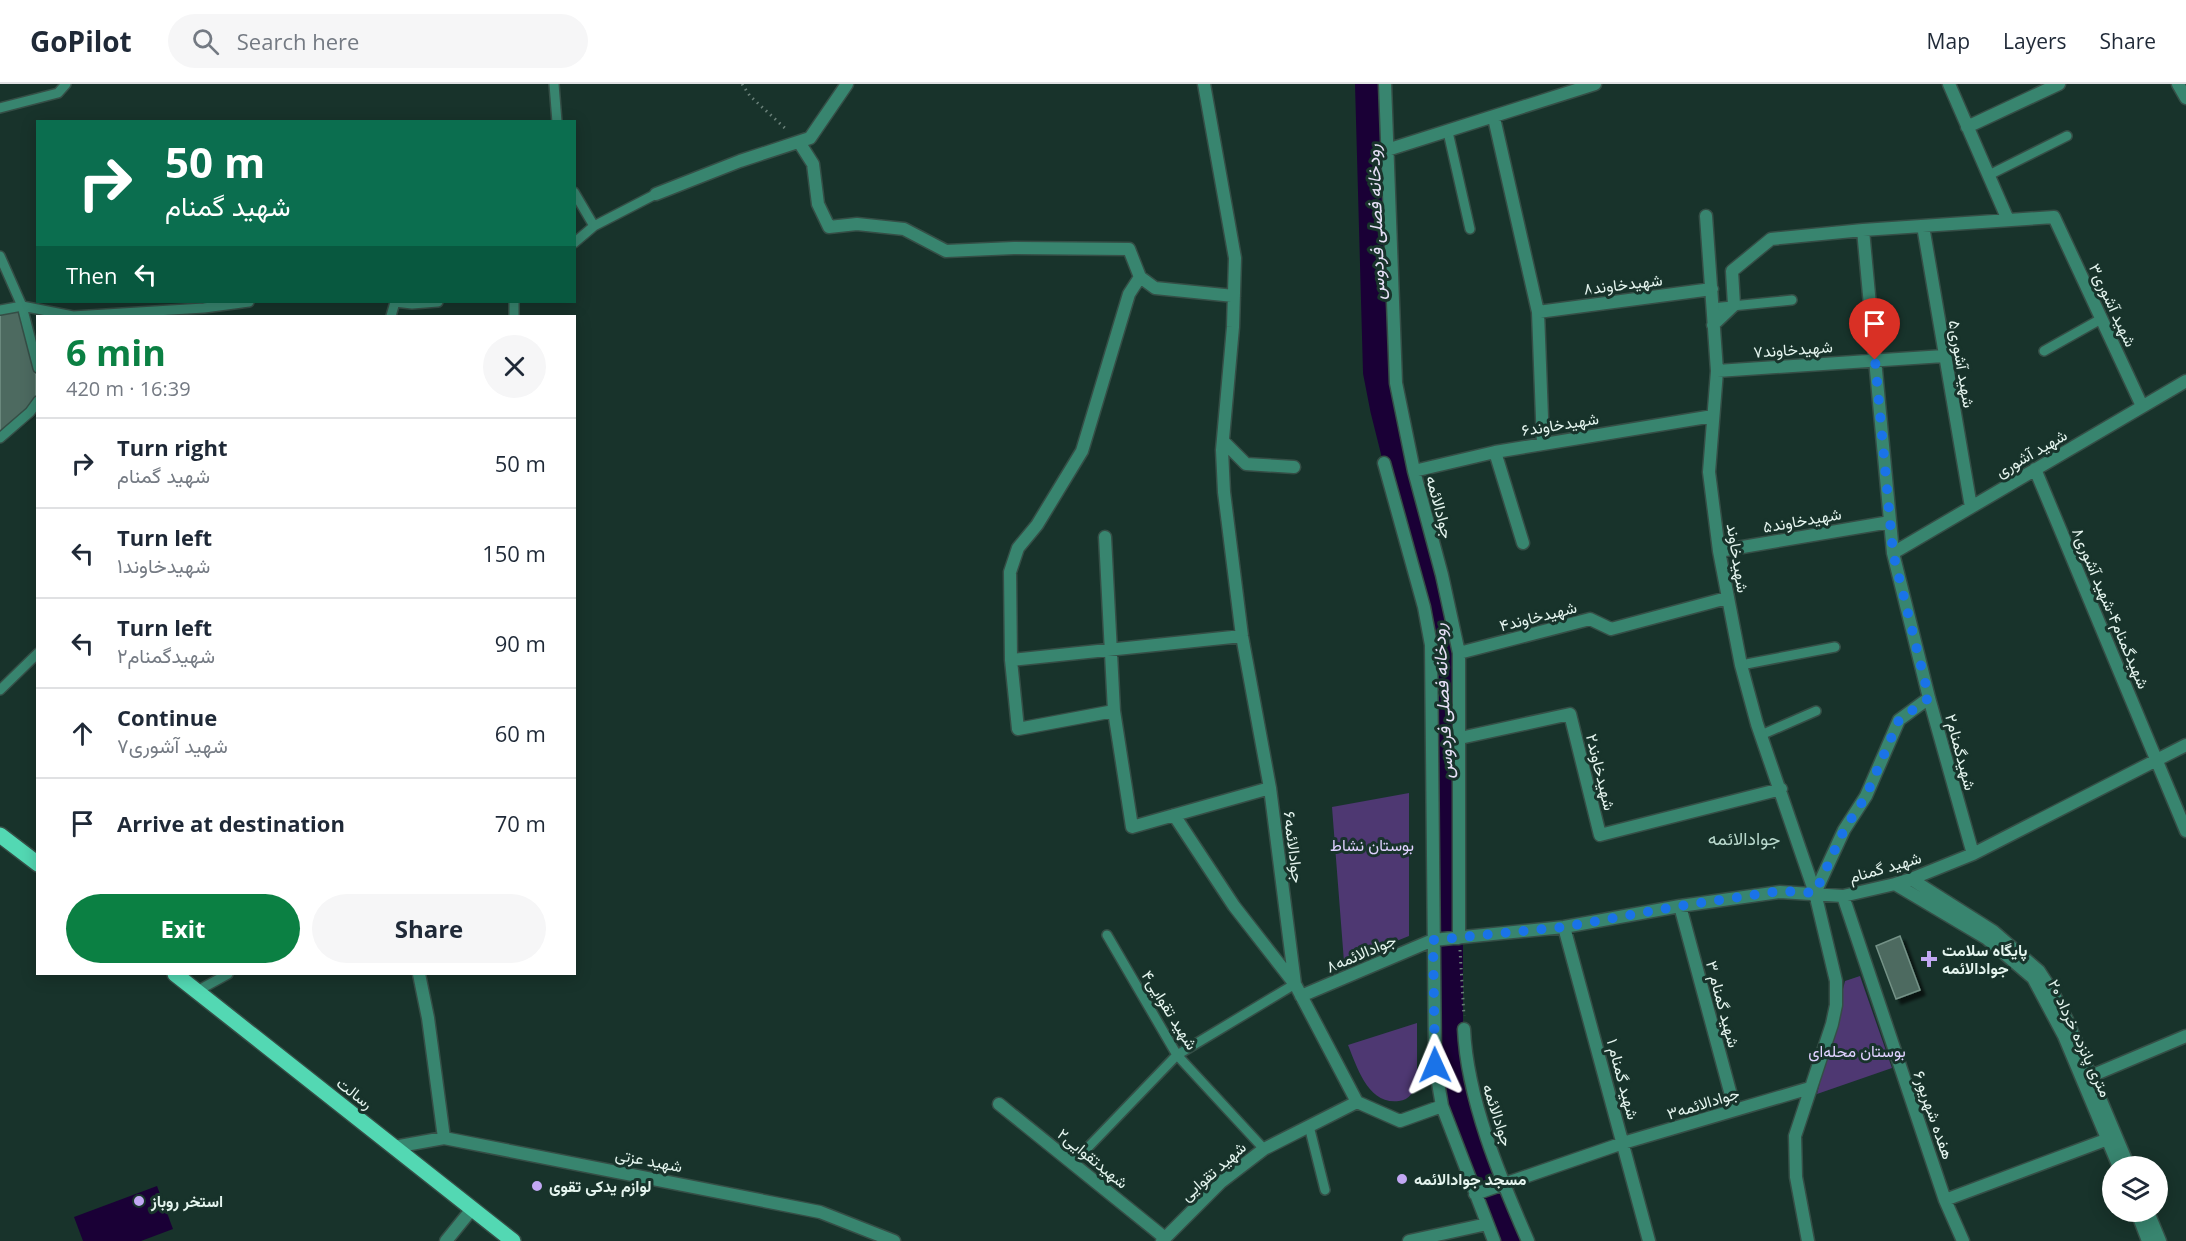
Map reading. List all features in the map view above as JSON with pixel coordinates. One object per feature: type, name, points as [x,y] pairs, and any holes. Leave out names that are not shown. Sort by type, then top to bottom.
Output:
[{"type":"main road","points":[[0,835],[36,862]]},
{"type":"main road","name":"رسالت","points":[[176,975],[513,1241]]},
{"type":"street","points":[[656,194],[740,161],[810,138],[847,84]]},
{"type":"street","name":"جوادالائمه۶","points":[[1204,84],[1235,258],[1223,441],[1224,492],[1242,636],[1270,788],[1294,984],[1357,1102]]},
{"type":"street","name":"جوادالائمه","points":[[1385,84],[1396,383],[1414,471],[1442,575],[1459,653],[1459,938]]},
{"type":"street","points":[[1387,150],[1595,84]]},
{"type":"street","points":[[1713,325],[1734,305],[1732,271],[1771,239],[2008,220],[1949,84]]},
{"type":"street","points":[[1967,127],[2060,84]]},
{"type":"street","points":[[2178,84],[2186,98]]},
{"type":"street","points":[[1494,117],[1538,312],[1543,444]]},
{"type":"street","points":[[799,142],[813,164],[818,204],[829,227],[857,224],[904,229],[946,251],[1014,248],[1129,249],[1140,277],[1155,288],[1234,296]]},
{"type":"street","name":"شهیدخاوند","points":[[1706,216],[1717,371],[1709,472],[1719,551],[1741,665],[1761,735],[1815,893],[1836,981],[1836,1005],[1832,1024],[1795,1136],[1796,1177],[1809,1241]]},
{"type":"street","name":"شهید آشوری۳","points":[[2008,220],[2054,217],[2142,406]]},
{"type":"street","name":"شهید آشوری۵","points":[[1923,226],[1971,507]]},
{"type":"street","name":"شهیدگمنام۲","points":[[1863,230],[1893,553],[1929,698],[1973,854]]},
{"type":"street","points":[[1114,711],[1018,729],[1011,660],[1010,572],[1018,548],[1037,525],[1082,451],[1129,294],[1140,277]]},
{"type":"street","name":"شهیدخاوند۸","points":[[1538,312],[1712,289]]},
{"type":"street","name":"شهیدخاوند۷","points":[[1717,371],[1944,356]]},
{"type":"street","name":"شهید آشوری","points":[[1893,553],[2186,381]]},
{"type":"street","name":"شهیدخاوند۶","points":[[1414,471],[1495,452],[1713,416]]},
{"type":"street","points":[[1223,441],[1246,464],[1294,466]]},
{"type":"street","points":[[1495,452],[1523,543]]},
{"type":"street","points":[[1384,463],[1424,607],[1431,645],[1435,1065],[1442,1106],[1494,1241]]},
{"type":"street","name":"شهیدگمنام۴-شهید آشوری۸","points":[[2035,469],[2186,831]]},
{"type":"street","name":"شهیدخاوند۵","points":[[1719,551],[1890,522]]},
{"type":"street","points":[[1105,537],[1114,711],[1132,827],[1270,788]]},
{"type":"street","name":"شهیدخاوند۴","points":[[1459,653],[1590,619],[1611,629],[1727,598]]},
{"type":"street","points":[[1011,660],[1242,636]]},
{"type":"street","points":[[1815,893],[1844,830],[1866,796],[1899,720],[1929,698]]},
{"type":"street","name":"شهیدخاوند۲","points":[[1460,738],[1570,714],[1600,836],[1781,789]]},
{"type":"street","name":"شهید گمنام","points":[[1459,938],[1564,927],[1780,891],[1844,896],[1895,884],[1973,854],[2186,745]]},
{"type":"street","points":[[1174,815],[1234,906],[1294,984]]},
{"type":"street","name":"۲۰ متری پانزده خرداد","points":[[1911,879],[1994,931],[2039,971],[2062,1011],[2124,1156]]},
{"type":"street","name":"۲۰ متری پانزده خرداد","points":[[1895,884],[1986,938],[2033,978],[2064,1036],[2115,1156]]},
{"type":"street","name":"هفده شهریور۶","points":[[1844,896],[1945,1200],[1963,1241]]},
{"type":"street","name":"شهید گمنام ۳","points":[[1680,906],[1735,1110]]},
{"type":"street","name":"شهید گمنام ۱","points":[[1564,927],[1649,1241]]},
{"type":"street","name":"جوادالائمه۸","points":[[1301,996],[1433,940],[1459,938]]},
{"type":"street","points":[[419,975],[428,1018],[444,1138]]},
{"type":"street","name":"جوادالائمه","points":[[1464,1029],[1471,1083],[1503,1184],[1528,1241]]},
{"type":"street","points":[[2091,1076],[2186,1036]]},
{"type":"street","name":"جوادالائمه۳","points":[[1475,1194],[1623,1143],[1810,1088]]},
{"type":"street","points":[[1357,1102],[1400,1121],[1442,1106]]},
{"type":"street","name":"شهید تقوایی","points":[[1163,1239],[1221,1182],[1264,1149],[1357,1102]]},
{"type":"street","name":"شهیدتقوایی۲","points":[[999,1104],[1163,1239]]},
{"type":"street","name":"شهید عزتی","points":[[394,1147],[444,1138],[820,1212],[894,1241]]},
{"type":"street","points":[[1945,1200],[2108,1139]]},
{"type":"street","points":[[446,1241],[472,1209]]},
{"type":"street","points":[[2141,1222],[2148,1241]]},
{"type":"street","points":[[2152,1222],[2160,1241]]},
{"type":"street","points":[[1409,1241],[1487,1224]]},
{"type":"lane","points":[[0,108],[58,93],[66,84]]},
{"type":"lane","points":[[554,84],[557,120]]},
{"type":"lane","points":[[1448,132],[1470,229]]},
{"type":"lane","points":[[1989,175],[2067,136]]},
{"type":"lane","points":[[576,241],[594,226],[656,194]]},
{"type":"lane","points":[[576,195],[594,226]]},
{"type":"lane","points":[[0,255],[22,306],[36,360]]},
{"type":"lane","points":[[1712,308],[1792,300]]},
{"type":"lane","points":[[106,315],[205,312],[245,303]]},
{"type":"lane","points":[[404,303],[425,303]]},
{"type":"lane","points":[[0,310],[22,306],[68,315]]},
{"type":"lane","points":[[2044,351],[2102,319]]},
{"type":"lane","points":[[0,438],[30,412],[36,404]]},
{"type":"lane","points":[[1741,665],[1835,647]]},
{"type":"lane","points":[[0,690],[36,655]]},
{"type":"lane","points":[[1761,735],[1816,711]]},
{"type":"lane","name":"شهید تقوایی۴","points":[[1107,935],[1177,1055],[1264,1149]]},
{"type":"lane","points":[[196,991],[226,975]]},
{"type":"lane","points":[[1073,1163],[1177,1055],[1294,984]]},
{"type":"lane","points":[[1309,1126],[1325,1190]]},
{"type":"path","points":[[742,84],[750,96],[799,142]]},
{"type":"path","points":[[1459,938],[1464,1029]]},
{"type":"green space","name":"بوستان نشاط","points":[[1409,793],[1409,936],[1344,962],[1332,807]]},
{"type":"green space","name":"بوستان محله‌ای","points":[[1860,976],[1892,1068],[1817,1094],[1845,981]]},
{"type":"green space","points":[[1417,1023],[1415,1089],[1409,1097],[1403,1100],[1388,1101],[1379,1097],[1365,1083],[1348,1045]]},
{"type":"shaded area","name":"استخر روباز","points":[[157,1186],[173,1229],[141,1241],[83,1241],[74,1217]]},
{"type":"building","points":[[20,308],[36,375],[36,400],[28,411],[0,431],[0,313]]},
{"type":"building","points":[[1900,936],[1920,990],[1896,999],[1876,946]]},
{"type":"waterway","name":"رودخانه فصلی فردوس","points":[[1371,84],[1379,372],[1442,632],[1447,733],[1447,1062],[1468,1131],[1514,1241]]},
{"type":"place","name":"پایگاه سلامت جوادالائمه","points":[[1929,959]]},
{"type":"place","name":"مسجد جوادالائمه","points":[[1402,1179]]},
{"type":"place","name":"لوازم یدکی تقوی","points":[[537,1186]]},
{"type":"place","name":"استخر روباز","points":[[139,1201]]},
{"type":"district","name":"جوادالائمه","points":[[1744,838]]},
{"type":"route","points":[[1435,1065],[1433,940],[1564,927],[1780,891],[1815,893],[1844,830],[1866,796],[1899,720],[1929,698],[1893,553],[1875,360]]}]
